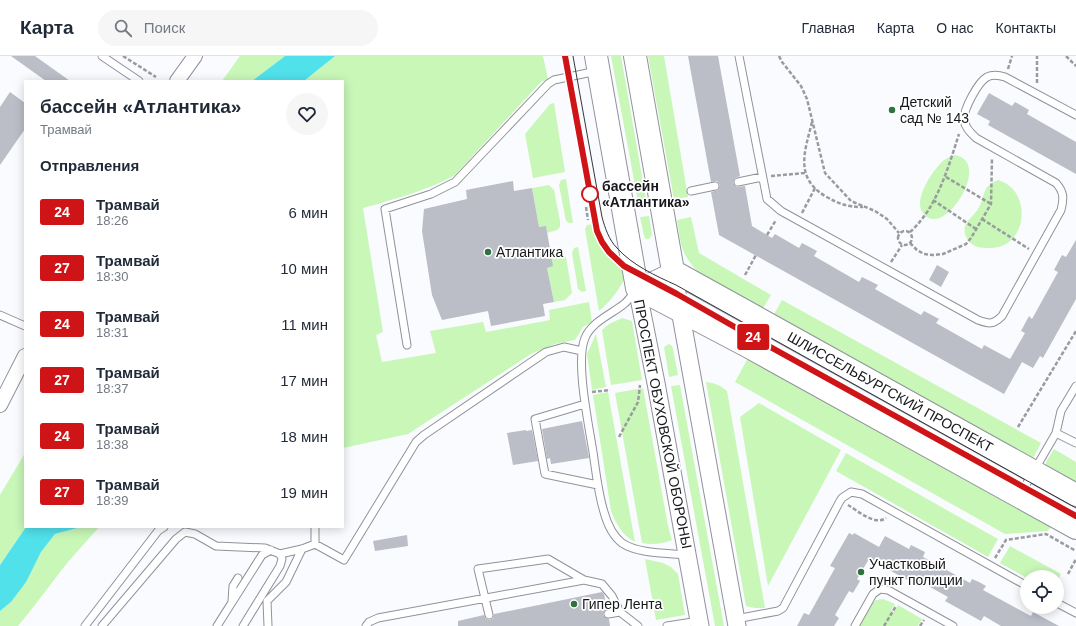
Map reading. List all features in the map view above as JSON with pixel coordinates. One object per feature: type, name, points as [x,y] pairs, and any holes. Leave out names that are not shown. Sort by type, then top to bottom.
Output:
[{"type":"main road","points":[[635,56],[673,272]]},
{"type":"main road","name":"ПРОСПЕКТ ОБУХОВСКОЙ ОБОРОНЫ","points":[[597,64],[637,288]]},
{"type":"main road","name":"ШЛИССЕЛЬБУРГСКИЙ ПРОСПЕКТ","points":[[673,272],[1076,495]]},
{"type":"main road","name":"ШЛИССЕЛЬБУРГСКИЙ ПРОСПЕКТ","points":[[637,288],[756,350],[1076,528]]},
{"type":"street","points":[[178,80],[195,56]]},
{"type":"street","points":[[637,288],[673,272],[736,622]]},
{"type":"street","name":"ПРОСПЕКТ ОБУХОВСКОЙ ОБОРОНЫ","points":[[637,288],[688,555],[699,623]]},
{"type":"street","points":[[0,404],[24,358]]},
{"type":"lane","points":[[102,56],[129,78]]},
{"type":"lane","points":[[739,56],[767,199],[781,211],[987,324],[996,322],[1002,316],[1061,210],[1064,200],[1062,190],[1056,183],[976,138],[968,131],[964,122],[965,111],[980,83],[986,77],[996,75],[1005,76],[1076,115]]},
{"type":"lane","points":[[407,345],[385,209],[431,194],[455,182],[548,84],[554,80],[597,64]]},
{"type":"lane","points":[[738,182],[762,177]]},
{"type":"lane","points":[[692,191],[715,186]]},
{"type":"lane","points":[[637,288],[625,304],[597,323],[585,337],[582,351],[581,370],[585,404],[598,485],[604,511],[610,527],[622,543],[640,550],[688,555]]},
{"type":"lane","points":[[0,316],[24,326]]},
{"type":"lane","points":[[185,528],[216,546],[265,548],[280,554],[302,549],[315,544],[344,560],[416,442],[546,352],[564,347],[582,351]]},
{"type":"lane","points":[[1020,497],[1056,432],[1061,411],[1076,386]]},
{"type":"lane","points":[[585,404],[535,419],[545,474],[598,485]]},
{"type":"lane","points":[[1056,432],[1076,443]]},
{"type":"lane","points":[[736,622],[778,611],[783,608],[840,501],[851,492],[862,494],[1020,582]]},
{"type":"lane","points":[[85,626],[158,531],[162,528]]},
{"type":"lane","points":[[315,528],[315,544]]},
{"type":"lane","points":[[102,626],[176,539],[185,532],[195,534]]},
{"type":"lane","points":[[266,624],[267,601],[286,582],[302,549]]},
{"type":"lane","points":[[217,626],[262,555],[271,550]]},
{"type":"lane","points":[[243,626],[251,616],[280,566],[282,559],[280,554]]},
{"type":"lane","points":[[489,614],[478,569],[548,559],[584,580],[602,584],[612,596],[620,612],[638,626]]},
{"type":"lane","points":[[232,602],[233,586],[238,578]]},
{"type":"lane","points":[[366,626],[369,622],[378,618],[584,580]]},
{"type":"lane","points":[[855,626],[873,594],[880,589],[888,590],[953,626]]},
{"type":"lane","points":[[1064,607],[1076,613]]},
{"type":"lane","points":[[608,614],[620,612]]},
{"type":"lane","points":[[667,626],[699,623]]},
{"type":"path","points":[[123,56],[156,77]]},
{"type":"path","points":[[779,56],[801,86],[807,99],[825,173],[851,201],[875,211],[887,219],[899,233]]},
{"type":"path","points":[[1037,56],[1037,94]]},
{"type":"path","points":[[1066,56],[1076,66]]},
{"type":"path","points":[[812,122],[804,152],[805,173],[809,182],[835,202],[849,207],[863,207]]},
{"type":"path","points":[[910,232],[918,225],[946,177],[960,130],[964,122]]},
{"type":"path","points":[[910,243],[924,254],[933,255],[943,254],[966,244],[991,204],[993,147]]},
{"type":"path","points":[[762,177],[805,173]]},
{"type":"path","points":[[946,177],[991,204]]},
{"type":"path","points":[[798,220],[815,188]]},
{"type":"path","points":[[933,200],[976,229]]},
{"type":"path","points":[[586,207],[588,220]]},
{"type":"path","points":[[767,235],[781,211]]},
{"type":"path","points":[[982,219],[1037,254]]},
{"type":"path","points":[[902,245],[898,242],[897,237],[899,233],[903,230],[910,232]]},
{"type":"path","points":[[910,232],[912,239],[910,243]]},
{"type":"path","points":[[887,269],[902,245],[910,243]]},
{"type":"path","points":[[745,275],[756,255]]},
{"type":"path","points":[[1018,427],[1076,330]]},
{"type":"path","points":[[619,437],[638,402],[640,385]]},
{"type":"path","points":[[584,394],[610,390]]},
{"type":"path","points":[[840,501],[875,521],[882,520],[891,510]]},
{"type":"path","points":[[991,566],[1006,540],[1046,534],[1076,551]]},
{"type":"path","points":[[1068,574],[1076,559]]},
{"type":"path","points":[[884,626],[897,604]]},
{"type":"path","points":[[920,626],[924,619]]},
{"type":"green space","points":[[240,56],[285,56],[253,80],[223,80]]},
{"type":"green space","points":[[335,56],[543,56],[548,79],[541,82],[455,175],[422,190],[363,208],[383,332],[376,335],[382,362],[436,353],[430,331],[483,322],[486,332],[550,320],[549,310],[589,302],[592,322],[583,327],[575,340],[555,344],[531,354],[408,434],[344,448],[344,80],[305,80]]},
{"type":"green space","points":[[611,56],[621,56],[647,205],[639,207]]},
{"type":"green space","points":[[648,56],[664,56],[688,197],[674,199]]},
{"type":"green space","points":[[554,103],[565,172],[533,178],[525,134],[550,104]]},
{"type":"green space","points":[[955,155],[965,160],[969,168],[969,178],[965,190],[950,211],[941,217],[933,219],[927,217],[920,208],[924,187],[936,168],[947,158]]},
{"type":"green space","points":[[566,179],[573,223],[566,221],[559,185],[561,180]]},
{"type":"green space","points":[[998,180],[1010,186],[1017,195],[1021,207],[1021,219],[1018,230],[1011,240],[1001,246],[987,248],[977,247],[967,238],[964,230],[965,226],[968,220],[978,209],[986,188]]},
{"type":"green space","points":[[549,185],[554,190],[560,227],[557,230],[547,233],[546,227],[539,227],[532,188]]},
{"type":"green space","points":[[649,216],[652,235],[649,239],[646,239],[640,217]]},
{"type":"green space","points":[[691,217],[699,253],[771,295],[762,310],[711,282],[694,267],[687,258],[680,239],[677,220]]},
{"type":"green space","points":[[593,224],[599,243],[607,254],[622,268],[624,280],[613,297],[599,311],[585,229],[587,225]]},
{"type":"green space","points":[[578,247],[586,291],[582,292],[578,289],[572,253],[574,248]]},
{"type":"green space","points":[[562,254],[566,257],[572,293],[565,300],[554,302],[547,268],[551,256]]},
{"type":"green space","points":[[782,300],[1041,443],[1032,460],[773,316]]},
{"type":"green space","points":[[622,318],[632,321],[642,380],[611,385],[602,330],[609,324]]},
{"type":"green space","points":[[596,334],[606,387],[592,390],[587,354]]},
{"type":"green space","points":[[669,344],[673,349],[678,375],[669,377],[664,347]]},
{"type":"green space","points":[[748,358],[1051,526],[1048,531],[1005,534],[735,382]]},
{"type":"green space","points":[[706,382],[722,387],[727,391],[765,608],[746,606]]},
{"type":"green space","points":[[680,385],[724,626],[715,626],[671,386]]},
{"type":"green space","points":[[643,388],[668,526],[672,540],[657,544],[642,543],[615,393]]},
{"type":"green space","points":[[608,392],[635,542],[620,529],[611,511],[593,395]]},
{"type":"green space","points":[[759,403],[841,450],[768,586],[740,417]]},
{"type":"green space","points":[[1054,449],[1076,462],[1076,484],[1046,467],[1046,462]]},
{"type":"green space","points":[[846,453],[998,539],[988,557],[836,471]]},
{"type":"green space","points":[[24,455],[24,528],[25,528],[0,565],[0,495]]},
{"type":"green space","points":[[77,528],[98,528],[68,562],[18,626],[0,626],[0,611],[11,602],[25,582],[41,552],[55,534]]},
{"type":"green space","points":[[1010,546],[1054,570],[1020,570],[1020,574],[1000,563]]},
{"type":"green space","points":[[645,559],[663,563],[671,567],[678,574],[685,615],[656,620]]},
{"type":"green space","points":[[883,599],[895,604],[891,610],[894,612],[898,605],[922,619],[918,626],[860,626],[872,604],[876,600]]},
{"type":"water","points":[[285,56],[335,56],[305,80],[253,80]]},
{"type":"water","points":[[25,528],[77,528],[55,534],[41,552],[26,582],[11,602],[0,611],[0,565]]},
{"type":"building","points":[[11,56],[35,56],[69,80],[45,80]]},
{"type":"building","points":[[688,56],[718,56],[740,176],[735,178],[733,183],[737,187],[745,186],[752,226],[772,238],[775,234],[799,248],[802,243],[817,251],[814,256],[859,282],[862,277],[878,285],[875,289],[921,315],[924,311],[939,319],[936,323],[982,349],[984,345],[1010,359],[1025,333],[1021,331],[1029,316],[1032,319],[1058,272],[1054,270],[1062,255],[1066,257],[1076,240],[1076,299],[1043,358],[1040,356],[1033,368],[1022,362],[1004,394],[719,235],[711,192],[718,190],[720,185],[717,181],[711,182]]},
{"type":"building","points":[[10,92],[24,102],[24,130],[0,165],[0,107]]},
{"type":"building","points":[[989,93],[1012,106],[1015,102],[1029,110],[1027,114],[1076,142],[1076,174],[988,125],[990,121],[977,114]]},
{"type":"building","name":"Атлантика","points":[[513,181],[514,191],[532,188],[539,227],[546,226],[553,266],[547,268],[554,302],[543,304],[545,316],[491,326],[488,311],[442,320],[432,295],[422,231],[424,209],[467,199],[466,190]]},
{"type":"building","points":[[937,265],[949,272],[941,287],[929,280]]},
{"type":"building","points":[[582,421],[589,458],[551,464],[550,458],[547,459],[542,429]]},
{"type":"building","points":[[532,430],[538,461],[513,465],[507,433]]},
{"type":"building","points":[[849,533],[853,535],[854,533],[879,547],[885,536],[909,549],[911,545],[925,552],[923,557],[970,583],[972,579],[986,586],[983,590],[1020,610],[1020,614],[1027,614],[1031,616],[1032,614],[1037,614],[1059,626],[1001,626],[984,616],[981,621],[945,601],[948,597],[923,583],[920,587],[869,559],[857,579],[860,581],[853,593],[849,591],[835,615],[839,618],[834,626],[797,626],[804,613],[809,615],[835,568],[830,566]]},
{"type":"building","points":[[407,535],[408,546],[375,551],[373,541]]},
{"type":"building","name":"Гипер Лента","points":[[602,592],[604,594],[607,609],[603,615],[609,619],[610,626],[458,626],[458,621],[484,615],[486,619],[490,620],[493,618],[494,614]]},
{"type":"tram line","points":[[565,56],[597,231],[609,252],[624,266],[1076,516]]},
{"type":"tram line","name":"24","points":[[565,56],[597,231],[602,242],[617,260],[634,272],[677,294],[1076,516]]},
{"type":"tram line","points":[[573,56],[602,217],[610,238],[614,245],[623,254],[645,270],[676,285],[1076,508]]},
{"type":"place","name":"Детский сад № 143","points":[[892,110]]},
{"type":"place","name":"бассейн «Атлантика»","points":[[590,194]]},
{"type":"place","name":"Атлантика","points":[[488,252]]},
{"type":"place","name":"Участковый пункт полиции","points":[[861,572]]},
{"type":"place","name":"Гипер Лента","points":[[574,604]]}]
